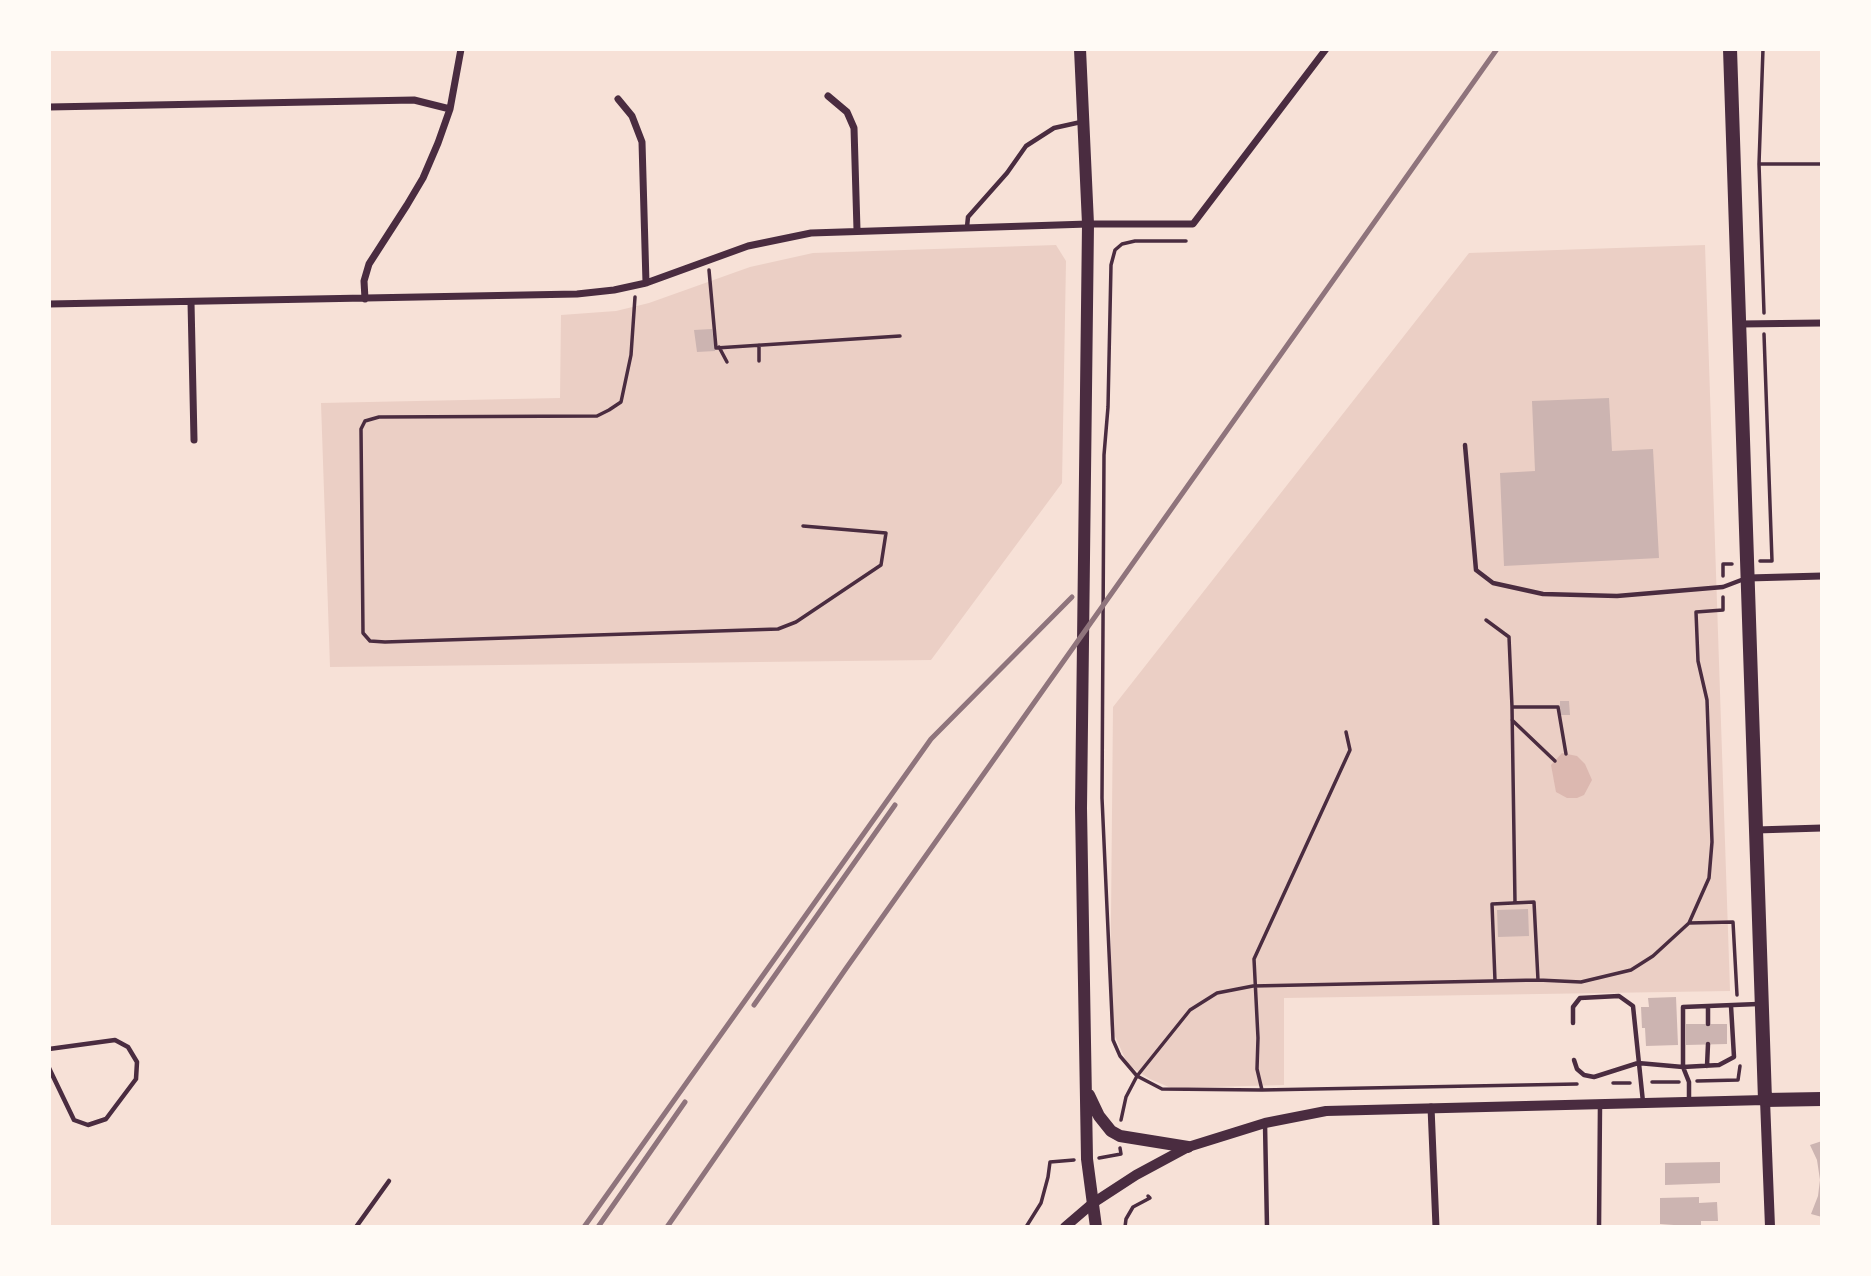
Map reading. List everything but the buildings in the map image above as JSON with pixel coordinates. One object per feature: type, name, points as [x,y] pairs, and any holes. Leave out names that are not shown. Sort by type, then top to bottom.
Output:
[{"type":"main road","points":[[1080,49],[1088,224],[1081,808],[1087,1159],[1096,1227]]},
{"type":"main road","points":[[1730,49],[1765,1100],[1822,1099]]},
{"type":"main road","points":[[1087,1089],[1099,1116],[1120,1136],[1188,1147]]},
{"type":"street","points":[[365,299],[364,281],[369,264],[423,178],[438,144],[450,109],[461,49]]},
{"type":"street","points":[[49,304],[577,294],[646,283],[748,246],[785,237],[836,230],[1194,224],[1326,49]]},
{"type":"street","points":[[828,96],[846,113],[854,128],[857,230]]},
{"type":"street","points":[[618,99],[632,116],[642,142],[646,283]]},
{"type":"street","points":[[49,107],[414,100],[450,109]]},
{"type":"street","points":[[191,302],[194,440]]},
{"type":"street","points":[[1739,324],[1822,323]]},
{"type":"street","points":[[1748,578],[1822,576]]},
{"type":"street","points":[[1755,830],[1822,828]]},
{"type":"street","points":[[1065,1227],[1093,1203],[1136,1175],[1188,1147],[1265,1123],[1326,1111],[1765,1100],[1770,1227]]},
{"type":"street","points":[[1431,1107],[1436,1227]]},
{"type":"lane","points":[[967,228],[968,217],[1007,173],[1026,146],[1054,128],[1082,122]]},
{"type":"lane","points":[[1465,445],[1476,570],[1493,583],[1543,594],[1617,596],[1723,587],[1748,578]]},
{"type":"lane","points":[[1573,1023],[1573,1007],[1580,998],[1619,996],[1633,1006],[1643,1103]]},
{"type":"lane","points":[[1689,1102],[1689,1082],[1683,1067],[1683,1007],[1762,1004]]},
{"type":"lane","points":[[1708,1006],[1708,1024]]},
{"type":"lane","points":[[1574,1060],[1577,1069],[1584,1075],[1594,1077],[1638,1063],[1683,1067],[1719,1065],[1734,1057],[1731,1006]]},
{"type":"lane","points":[[49,1049],[115,1040],[128,1048],[137,1062],[136,1079],[106,1119],[88,1125],[74,1120],[49,1068]]},
{"type":"lane","points":[[1707,1066],[1708,1044]]},
{"type":"lane","points":[[1599,1227],[1600,1103]]},
{"type":"lane","points":[[1265,1123],[1267,1227]]},
{"type":"lane","points":[[356,1227],[389,1181]]},
{"type":"path","points":[[1763,49],[1759,164],[1763,312]]},
{"type":"path","points":[[1759,164],[1822,164]]},
{"type":"path","points":[[1186,241],[1135,241],[1122,244],[1115,250],[1111,265],[1108,407],[1104,455],[1102,798],[1113,1040],[1120,1056],[1137,1076],[1161,1089],[1262,1090],[1588,1084]]},
{"type":"path","points":[[708,261],[716,348],[900,336]]},
{"type":"path","points":[[636,285],[626,381],[621,402],[609,410],[597,415],[379,417],[365,421],[361,429],[363,633],[370,641],[385,642],[778,629],[796,622],[881,565],[887,533],[803,526]]},
{"type":"path","points":[[1765,343],[1772,561],[1766,561]]},
{"type":"path","points":[[759,345],[760,361]]},
{"type":"path","points":[[719,347],[727,362]]},
{"type":"path","points":[[1723,573],[1723,564],[1731,564]]},
{"type":"path","points":[[1120,1125],[1126,1097],[1137,1076],[1189,1010],[1217,993],[1254,986],[1538,980],[1581,982],[1631,970],[1653,956],[1689,923],[1709,878],[1712,842],[1707,700],[1698,661],[1696,612],[1723,610],[1723,605]]},
{"type":"path","points":[[1486,620],[1508,637],[1512,707],[1515,903]]},
{"type":"path","points":[[1512,707],[1558,707],[1566,754]]},
{"type":"path","points":[[1512,720],[1555,761]]},
{"type":"path","points":[[1262,1090],[1257,1069],[1254,959],[1350,750],[1346,732]]},
{"type":"path","points":[[1495,981],[1492,904],[1534,902],[1538,980]]},
{"type":"path","points":[[1689,923],[1733,922]]},
{"type":"path","points":[[1601,1083],[1738,1080]]},
{"type":"path","points":[[1109,1157],[1122,1153]]},
{"type":"path","points":[[1026,1227],[1041,1203],[1050,1161],[1058,1161]]},
{"type":"path","points":[[1125,1227],[1126,1219],[1133,1208],[1150,1198],[1148,1196]]},
{"type":"shaded area","points":[[1056,245],[1066,261],[1062,483],[931,660],[330,667],[321,403],[560,398],[561,315],[616,311],[649,303],[750,267],[813,253]]},
{"type":"shaded area","points":[[1705,245],[1730,991],[1284,998],[1284,1085],[1171,1088],[1128,1065],[1110,1025],[1113,707],[1469,253]]},
{"type":"shaded area","points":[[1562,753],[1577,756],[1585,764],[1592,780],[1584,795],[1577,798],[1567,798],[1556,792],[1551,765]]},
{"type":"railway","points":[[667,1227],[847,967],[1497,49]]},
{"type":"railway","points":[[584,1227],[931,739],[1072,597]]},
{"type":"railway","points":[[754,1005],[895,805]]},
{"type":"railway","points":[[598,1227],[685,1102]]}]
